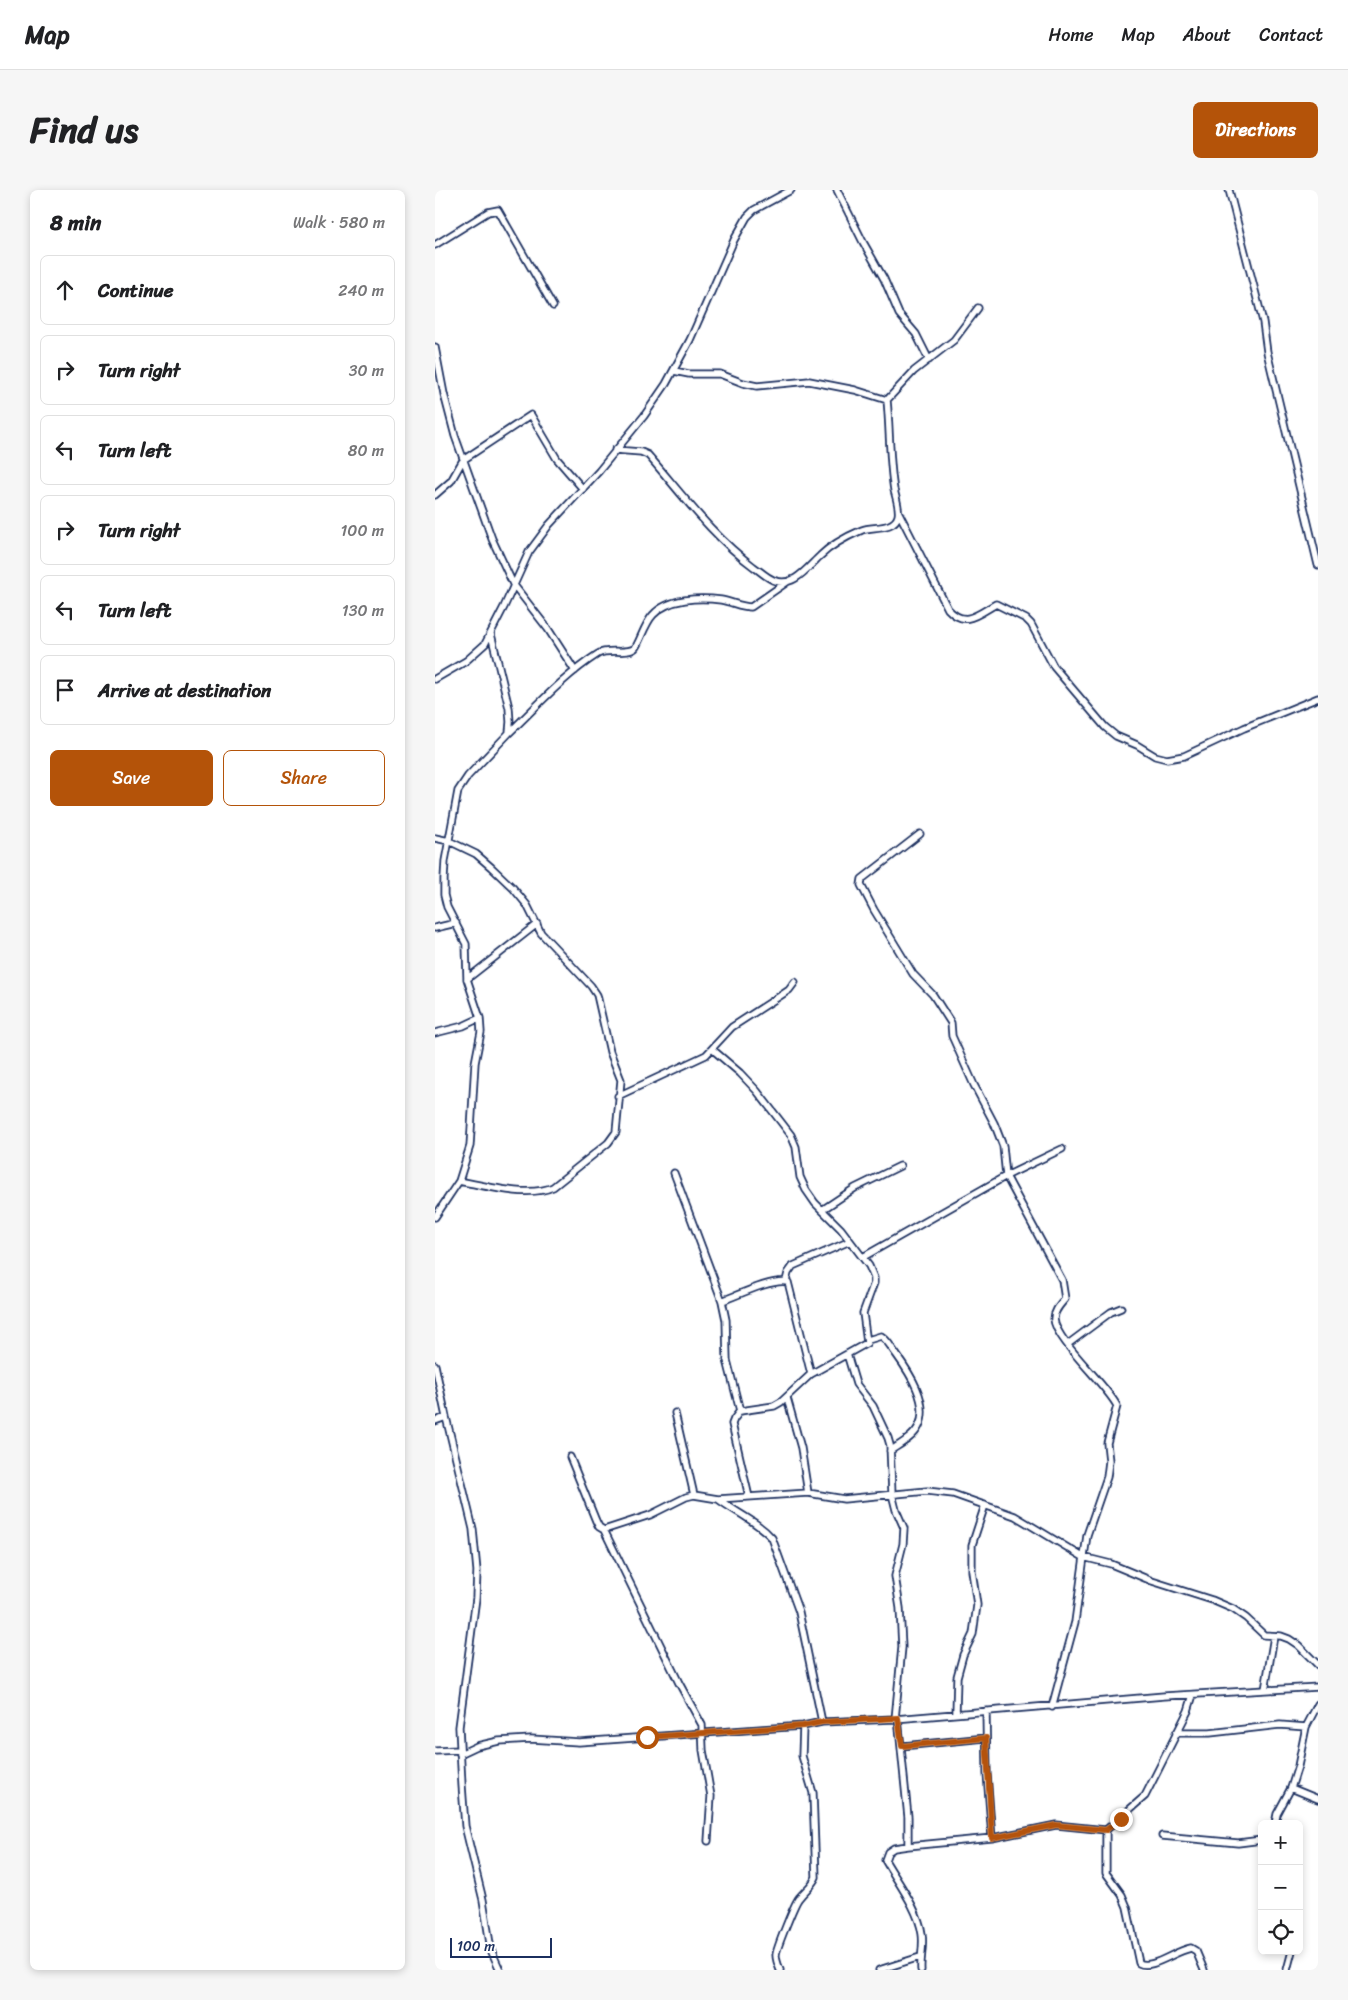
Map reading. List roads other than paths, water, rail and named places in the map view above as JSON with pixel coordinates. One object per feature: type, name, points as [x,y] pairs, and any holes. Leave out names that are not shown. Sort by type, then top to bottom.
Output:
[{"type":"street","points":[[435,679],[466,661],[477,652],[491,634],[513,584],[534,545],[549,525],[583,489],[645,416],[674,371],[701,317],[734,240],[747,217],[760,206],[791,190]]},
{"type":"street","points":[[837,190],[884,279],[899,314],[916,334],[929,360]]},
{"type":"street","points":[[1229,190],[1261,314],[1267,352],[1317,554],[1318,565]]},
{"type":"street","points":[[435,245],[488,212],[498,210],[553,306]]},
{"type":"street","points":[[978,308],[954,340],[914,371],[887,400],[892,480],[899,514],[949,609],[956,617],[961,619],[973,617],[996,604],[1025,619],[1031,624],[1054,667],[1105,727],[1116,736],[1137,744],[1155,756],[1167,759],[1185,756],[1244,728],[1318,698]]},
{"type":"street","points":[[435,347],[444,394],[463,460],[492,539],[513,584],[548,629],[575,671]]},
{"type":"street","points":[[674,371],[689,374],[720,374],[757,386],[809,381],[855,390],[887,400]]},
{"type":"street","points":[[435,495],[451,481],[463,460],[531,415],[557,459],[583,489]]},
{"type":"street","points":[[615,450],[641,452],[648,455],[703,521],[737,554],[773,580],[781,582],[797,577],[820,556],[847,537],[863,530],[893,524],[899,514]]},
{"type":"street","points":[[435,1217],[459,1181],[470,1146],[475,1063],[481,1032],[480,1018],[467,979],[466,944],[457,923],[447,907],[444,895],[445,861],[456,799],[461,785],[467,776],[509,733],[575,671],[601,653],[611,650],[629,651],[636,647],[643,628],[653,614],[666,604],[702,598],[751,606],[789,580]]},
{"type":"street","points":[[491,634],[509,708],[509,733]]},
{"type":"street","points":[[920,834],[866,876],[861,885],[913,974],[933,995],[951,1023],[952,1036],[994,1123],[1003,1146],[1006,1176],[1061,1280],[1065,1299],[1056,1311],[1054,1318],[1060,1333],[1117,1406],[1107,1443],[1109,1461],[1107,1477],[1087,1535],[1075,1622],[1052,1707]]},
{"type":"street","points":[[435,838],[449,841],[476,854],[491,866],[527,905],[541,933],[591,986],[597,995],[610,1052],[621,1080],[614,1137],[553,1187],[523,1191],[459,1181]]},
{"type":"street","points":[[435,928],[457,923]]},
{"type":"street","points":[[467,979],[537,924]]},
{"type":"street","points":[[618,1096],[700,1058],[732,1026],[781,996],[795,982]]},
{"type":"street","points":[[435,1033],[463,1026],[480,1018]]},
{"type":"street","points":[[711,1049],[752,1085],[791,1135],[796,1147],[800,1177],[810,1197],[841,1229],[863,1257],[874,1278],[863,1313],[868,1340]]},
{"type":"street","points":[[863,1257],[1006,1176],[1062,1149]]},
{"type":"street","points":[[822,1210],[855,1188],[900,1166]]},
{"type":"street","points":[[674,1174],[722,1301],[727,1320],[727,1360],[740,1411]]},
{"type":"street","points":[[786,1281],[788,1273],[793,1266],[850,1241]]},
{"type":"street","points":[[722,1301],[765,1285],[786,1281]]},
{"type":"street","points":[[786,1281],[790,1285],[811,1374]]},
{"type":"street","points":[[1069,1344],[1111,1312],[1121,1308]]},
{"type":"street","points":[[749,1497],[732,1424],[734,1418],[740,1411],[774,1406],[787,1398],[811,1374],[864,1346],[868,1340],[881,1336],[887,1341],[911,1377],[917,1389],[922,1412],[922,1418],[916,1431],[890,1451]]},
{"type":"street","points":[[847,1354],[856,1384],[873,1406],[888,1438],[892,1494],[896,1510],[904,1528],[895,1576],[900,1608],[902,1647],[896,1718],[902,1746],[908,1816],[908,1846]]},
{"type":"street","points":[[435,1365],[445,1417],[473,1529],[477,1571],[476,1598],[459,1727],[460,1752],[465,1826],[483,1900],[491,1950],[500,1970]]},
{"type":"street","points":[[787,1398],[801,1448],[808,1493]]},
{"type":"street","points":[[675,1413],[694,1495]]},
{"type":"street","points":[[435,1420],[445,1417]]},
{"type":"street","points":[[570,1456],[596,1521],[603,1530],[701,1725],[711,1796],[708,1841]]},
{"type":"street","points":[[603,1530],[650,1515],[694,1495],[718,1499],[808,1493],[843,1499],[927,1492],[953,1494],[1015,1516],[1083,1557],[1111,1564],[1152,1581],[1212,1600],[1239,1614],[1261,1634],[1289,1639],[1298,1645],[1318,1665]]},
{"type":"street","points":[[718,1499],[766,1531],[771,1538],[799,1612],[822,1722]]},
{"type":"street","points":[[956,1713],[957,1677],[963,1655],[973,1634],[977,1605],[972,1571],[972,1545],[985,1505]]},
{"type":"street","points":[[1265,1690],[1274,1636]]},
{"type":"street","points":[[435,1751],[460,1752],[499,1741],[531,1739],[579,1742],[803,1726],[822,1722],[1318,1687]]},
{"type":"street","points":[[921,1970],[920,1957],[923,1935],[920,1924],[884,1857],[890,1850],[908,1846],[992,1838],[1056,1825],[1106,1830],[1145,1796],[1188,1711],[1193,1695]]},
{"type":"street","points":[[1276,1820],[1291,1788],[1298,1766],[1306,1727],[1318,1704]]},
{"type":"street","points":[[986,1711],[992,1838]]},
{"type":"street","points":[[1310,1719],[1318,1720]]},
{"type":"street","points":[[1176,1734],[1210,1734],[1280,1725],[1306,1727]]},
{"type":"street","points":[[780,1970],[776,1959],[776,1952],[788,1925],[793,1906],[816,1877],[813,1793],[802,1756],[803,1726]]},
{"type":"street","points":[[902,1746],[986,1738]]},
{"type":"street","points":[[1291,1788],[1318,1799]]},
{"type":"street","points":[[1106,1830],[1107,1873],[1122,1895],[1127,1907],[1139,1963],[1144,1966],[1152,1966],[1175,1952],[1191,1948],[1197,1951],[1204,1970]]},
{"type":"street","points":[[1161,1836],[1237,1843],[1258,1840]]},
{"type":"street","points":[[1287,1970],[1291,1955]]},
{"type":"street","points":[[879,1970],[920,1957]]}]
